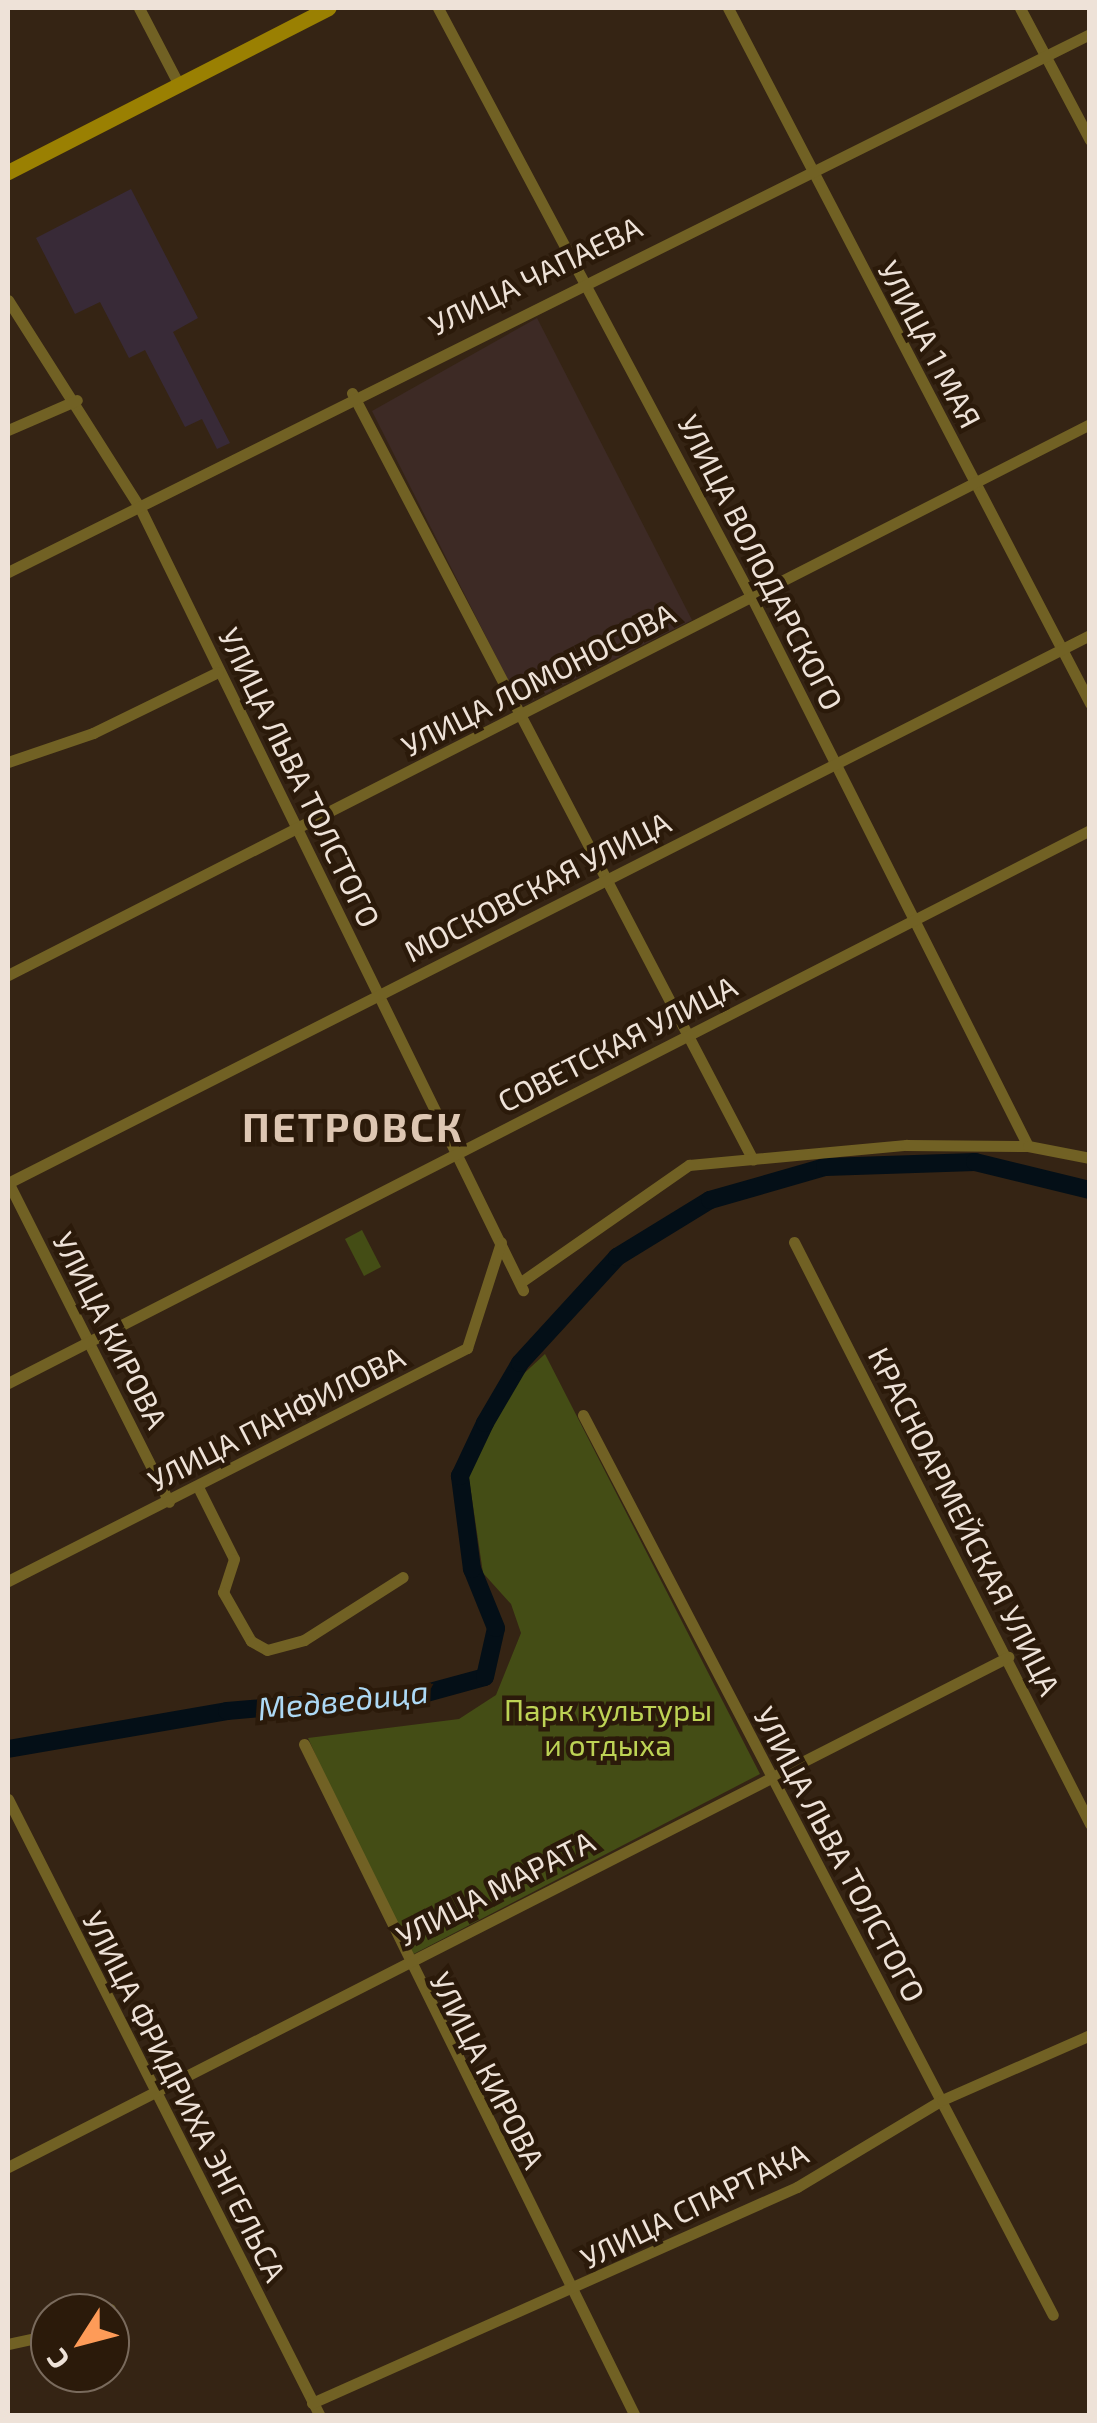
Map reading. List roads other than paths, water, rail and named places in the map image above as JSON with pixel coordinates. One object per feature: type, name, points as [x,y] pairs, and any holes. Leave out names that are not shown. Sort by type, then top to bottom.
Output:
[{"type":"street","points":[[139,8],[179,85]]},
{"type":"street","points":[[8,172],[329,8]]},
{"type":"street","name":"УЛИЦА ВОЛОДАРСКОГО","points":[[438,8],[753,600],[1028,1146]]},
{"type":"street","name":"УЛИЦА 1 МАЯ","points":[[728,8],[808,169],[1090,703]]},
{"type":"street","points":[[1020,8],[1090,140]]},
{"type":"street","name":"УЛИЦА ЧАПАЕВА","points":[[8,572],[140,508],[352,393],[1090,34]]},
{"type":"street","name":"УЛИЦА ЛЬВА ТОЛСТОГО","points":[[8,300],[77,400],[140,508],[522,1286],[689,1165],[753,1160]]},
{"type":"street","points":[[352,393],[753,1160],[1028,1146],[1090,1158]]},
{"type":"street","points":[[8,430],[77,400]]},
{"type":"street","name":"УЛИЦА ЛОМОНОСОВА","points":[[8,975],[753,600],[1090,424]]},
{"type":"street","name":"МОСКОВСКАЯ УЛИЦА","points":[[8,1182],[1090,635]]},
{"type":"street","points":[[8,762],[93,733],[218,672]]},
{"type":"street","name":"СОВЕТСКАЯ УЛИЦА","points":[[8,1382],[1090,830]]},
{"type":"street","name":"УЛИЦА КИРОВА","points":[[8,1182],[170,1502]]},
{"type":"street","name":"УЛИЦА ПАНФИЛОВА","points":[[8,1581],[467,1348],[501,1242]]},
{"type":"street","name":"КРАСНОАРМЕЙСКАЯ УЛИЦА","points":[[794,1242],[1090,1824]]},
{"type":"street","name":"УЛИЦА ЛЬВА ТОЛСТОГО","points":[[583,1415],[1053,2315]]},
{"type":"street","points":[[198,1487],[234,1559],[222,1592],[251,1641],[267,1650],[304,1640],[403,1577]]},
{"type":"street","name":"УЛИЦА МАРАТА","points":[[8,2167],[152,2086],[1008,1658]]},
{"type":"street","name":"УЛИЦА КИРОВА","points":[[304,1744],[405,1962],[635,2416]]},
{"type":"street","name":"УЛИЦА ФРИДРИХА ЭНГЕЛЬСА","points":[[8,1801],[320,2416]]},
{"type":"street","name":"УЛИЦА СПАРТАКА","points":[[312,2403],[574,2292],[797,2187],[942,2100],[1090,2035]]},
{"type":"waterway","name":"Медведица","points":[[8,1749],[227,1711],[419,1695],[485,1677],[496,1628],[472,1569],[460,1476],[520,1363],[617,1257],[710,1200],[825,1167],[975,1162],[1090,1190]]},
{"type":"district","name":"ПЕТРОВСК","points":[[353,1126]]},
{"type":"park label","name":"Парк культуры и отдыха","points":[[608,1726]]}]
